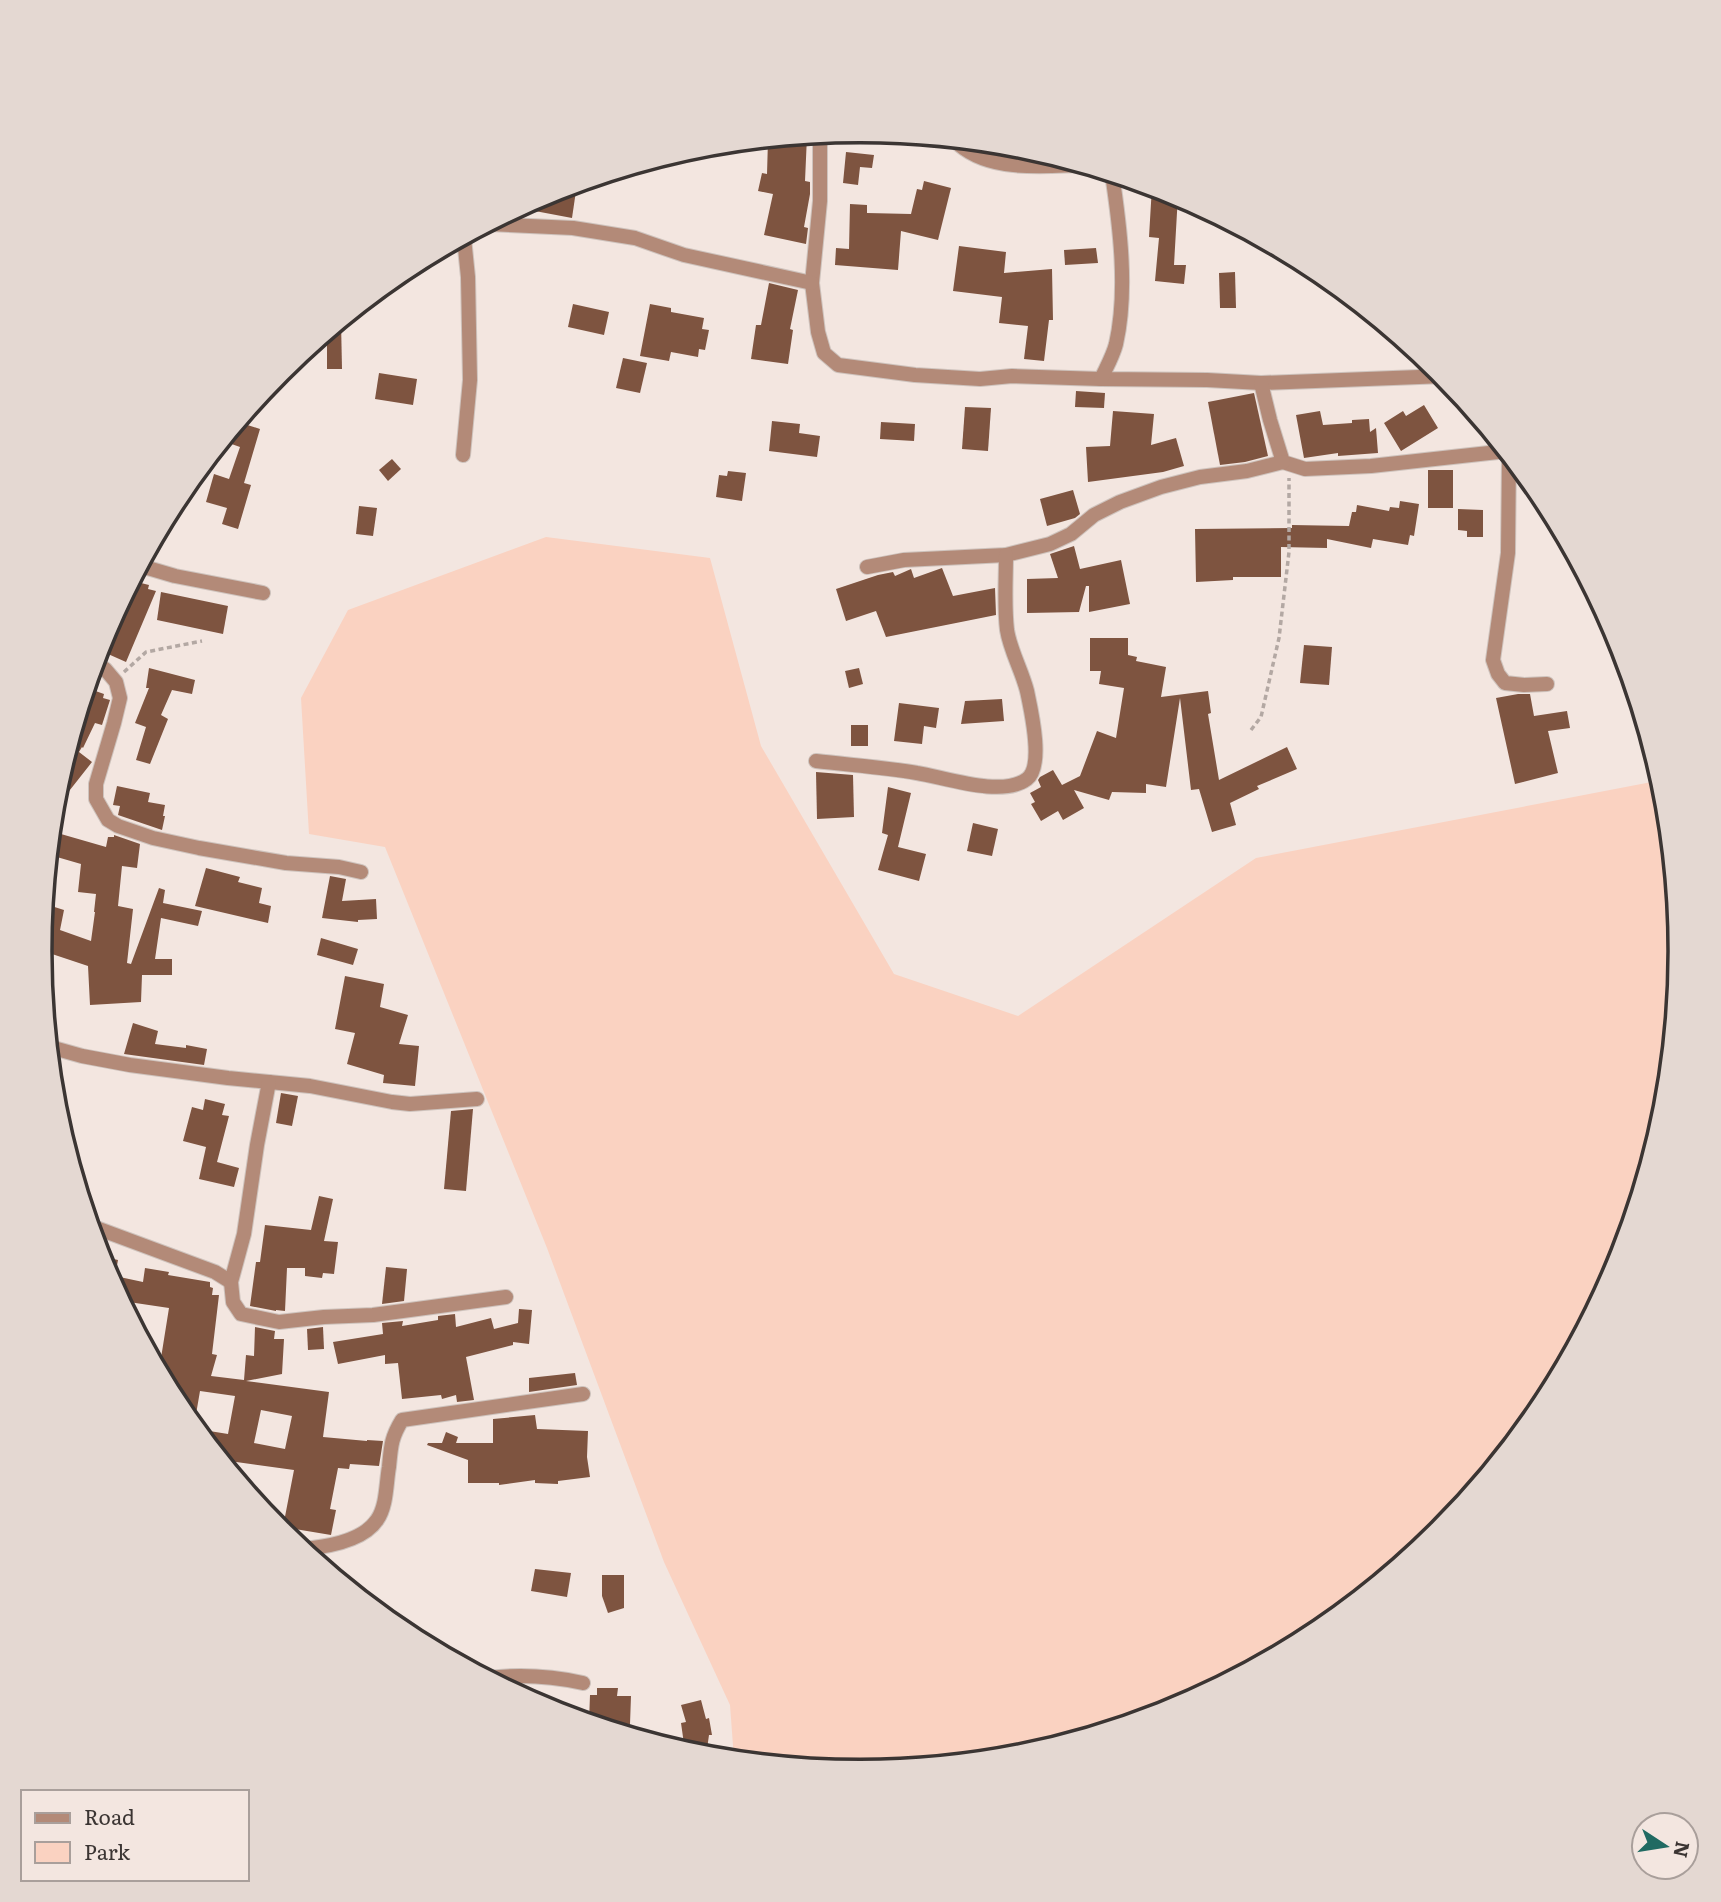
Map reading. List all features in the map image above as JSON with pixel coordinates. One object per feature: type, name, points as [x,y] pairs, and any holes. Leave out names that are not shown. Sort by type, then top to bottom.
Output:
[{"type":"street","points":[[820,145],[820,201],[812,283],[818,332],[824,353],[838,365],[915,375],[967,378],[1012,376],[1261,383],[1428,377]]},
{"type":"street","points":[[968,150],[994,162],[1021,166],[1046,166]]},
{"type":"street","points":[[1101,379],[1116,345],[1120,309],[1119,221],[1113,184]]},
{"type":"street","points":[[506,225],[573,228],[625,236],[684,255],[812,283]]},
{"type":"street","points":[[463,455],[470,380],[465,247]]},
{"type":"street","points":[[1261,383],[1270,420],[1287,463]]},
{"type":"street","points":[[867,567],[904,559],[1006,555],[1050,544],[1071,534],[1094,515],[1120,502],[1200,477],[1287,463],[1305,469],[1371,466],[1498,454]]},
{"type":"street","points":[[1508,468],[1508,552],[1493,660],[1505,683],[1547,684]]},
{"type":"street","points":[[816,761],[918,773],[982,786],[1006,786],[1024,782],[1030,777],[1034,766],[1034,730],[1027,690],[1007,631],[1006,555]]},
{"type":"street","points":[[150,569],[263,593]]},
{"type":"street","points":[[104,668],[116,682],[120,698],[96,784],[96,799],[108,820],[153,838],[199,848],[360,872]]},
{"type":"street","points":[[58,1049],[130,1065],[310,1086],[410,1104],[477,1099]]},
{"type":"street","points":[[270,1082],[257,1145],[244,1234],[231,1282],[233,1302],[241,1314],[279,1322],[373,1315],[506,1297]]},
{"type":"street","points":[[102,1230],[215,1272],[231,1282]]},
{"type":"street","points":[[317,1548],[344,1542],[366,1530],[377,1520],[383,1507],[393,1435],[402,1420],[583,1394]]},
{"type":"street","points":[[503,1676],[541,1676],[583,1683]]},
{"type":"path","points":[[1251,730],[1261,718],[1279,638],[1289,552],[1287,463]]},
{"type":"path","points":[[116,682],[130,665],[146,652],[202,641]]},
{"type":"green space","points":[[546,537],[710,558],[761,746],[894,974],[1018,1016],[1256,858],[1650,782],[1662,846],[1668,951],[1667,1004],[1653,1109],[1626,1211],[1607,1260],[1560,1355],[1532,1400],[1502,1443],[1468,1484],[1432,1522],[1352,1592],[1264,1651],[1218,1676],[1170,1697],[1070,1731],[966,1752],[860,1759],[808,1757],[733,1748],[730,1705],[664,1562],[547,1248],[385,847],[309,834],[301,698],[348,610]]},
{"type":"building","points":[[807,145],[805,181],[810,182],[810,194],[804,227],[808,228],[806,244],[764,235],[773,194],[758,191],[762,173],[767,174],[768,149]]},
{"type":"building","points":[[846,152],[874,155],[872,168],[860,167],[858,185],[843,183]]},
{"type":"building","points":[[924,181],[951,188],[938,240],[901,231],[898,270],[835,265],[836,248],[849,249],[850,204],[867,205],[867,213],[911,214],[917,189],[922,190]]},
{"type":"building","points":[[575,196],[572,218],[537,211]]},
{"type":"building","points":[[1151,198],[1177,208],[1174,265],[1186,265],[1184,284],[1155,281],[1159,238],[1149,237]]},
{"type":"building","points":[[959,246],[1006,252],[1004,273],[1052,269],[1053,320],[1049,320],[1044,361],[1024,359],[1028,326],[999,323],[1002,297],[953,291]]},
{"type":"building","points":[[1096,248],[1098,263],[1065,265],[1064,250]]},
{"type":"building","points":[[1235,272],[1236,308],[1220,308],[1219,273]]},
{"type":"building","points":[[769,283],[798,290],[790,329],[793,330],[788,364],[751,359],[756,325],[761,325]]},
{"type":"building","points":[[573,304],[609,312],[604,335],[568,327]]},
{"type":"building","points":[[650,304],[671,308],[671,312],[704,318],[702,329],[709,330],[705,350],[699,349],[698,357],[671,352],[669,361],[640,356]]},
{"type":"building","points":[[341,333],[342,369],[327,369],[327,345]]},
{"type":"building","points":[[623,358],[647,363],[640,393],[616,388]]},
{"type":"building","points":[[379,373],[417,379],[413,405],[375,399]]},
{"type":"building","points":[[1076,391],[1105,393],[1104,408],[1075,407]]},
{"type":"building","points":[[1254,393],[1268,456],[1220,465],[1208,402]]},
{"type":"building","points":[[1424,405],[1438,428],[1401,451],[1384,423],[1403,411],[1406,416]]},
{"type":"building","points":[[965,407],[991,408],[988,451],[962,449]]},
{"type":"building","points":[[1113,411],[1154,414],[1151,445],[1176,438],[1184,466],[1163,472],[1088,482],[1086,447],[1110,446]]},
{"type":"building","points":[[1320,411],[1323,425],[1369,419],[1370,432],[1376,428],[1378,453],[1338,456],[1338,453],[1304,458],[1296,415]]},
{"type":"building","points":[[772,421],[800,424],[799,433],[820,436],[817,457],[769,451]]},
{"type":"building","points":[[881,422],[915,424],[914,441],[880,439]]},
{"type":"building","points":[[247,425],[260,429],[244,483],[251,485],[238,529],[222,524],[227,508],[206,502],[214,474],[229,479],[240,447],[231,444]]},
{"type":"building","points":[[392,459],[401,469],[388,481],[379,470]]},
{"type":"building","points":[[1428,470],[1453,470],[1453,508],[1428,508]]},
{"type":"building","points":[[728,471],[746,473],[742,501],[716,497],[719,475],[727,476]]},
{"type":"building","points":[[1073,490],[1080,514],[1047,526],[1040,499]]},
{"type":"building","points":[[1400,501],[1419,504],[1414,536],[1410,535],[1408,545],[1373,539],[1371,548],[1327,539],[1327,548],[1281,547],[1281,577],[1233,577],[1233,580],[1196,582],[1195,529],[1292,528],[1292,525],[1349,526],[1352,512],[1356,512],[1357,505],[1389,511],[1390,507],[1399,508]]},
{"type":"building","points":[[359,506],[377,508],[373,536],[356,534]]},
{"type":"building","points":[[1458,509],[1483,510],[1483,537],[1467,537],[1467,531],[1458,530]]},
{"type":"building","points":[[1074,546],[1080,569],[1121,560],[1130,604],[1089,612],[1089,586],[1086,586],[1079,612],[1027,613],[1027,579],[1058,578],[1050,554]]},
{"type":"building","points":[[942,568],[953,596],[995,588],[996,615],[886,637],[876,611],[846,621],[836,589],[893,572],[895,576],[911,569],[914,578]]},
{"type":"building","points":[[142,583],[156,591],[126,662],[109,655]]},
{"type":"building","points":[[161,592],[228,606],[223,634],[157,620]]},
{"type":"building","points":[[1090,638],[1128,638],[1128,655],[1137,657],[1136,661],[1166,667],[1161,697],[1208,691],[1211,713],[1208,714],[1219,780],[1287,747],[1297,769],[1257,786],[1259,789],[1230,803],[1236,825],[1212,832],[1199,789],[1191,790],[1180,698],[1166,787],[1146,784],[1146,793],[1112,792],[1109,800],[1074,790],[1084,808],[1063,820],[1058,811],[1041,821],[1031,804],[1035,802],[1030,793],[1041,787],[1038,780],[1040,777],[1053,770],[1062,785],[1080,776],[1097,731],[1116,738],[1124,688],[1099,684],[1101,671],[1090,671]]},
{"type":"building","points":[[1304,645],[1332,647],[1329,685],[1300,683]]},
{"type":"building","points":[[149,668],[195,680],[192,694],[172,690],[161,715],[168,719],[150,764],[136,760],[146,727],[135,723],[149,688],[146,688]]},
{"type":"building","points":[[859,668],[863,684],[849,688],[845,671]]},
{"type":"building","points":[[95,691],[104,694],[103,698],[110,700],[102,725],[95,723],[79,752],[92,762],[68,792]]},
{"type":"building","points":[[1530,694],[1534,716],[1567,711],[1570,728],[1548,731],[1558,773],[1515,784],[1496,698]]},
{"type":"building","points":[[1002,699],[1004,721],[961,724],[965,701]]},
{"type":"building","points":[[899,703],[939,708],[936,728],[924,726],[922,744],[894,741]]},
{"type":"building","points":[[851,725],[868,725],[868,746],[851,746]]},
{"type":"building","points":[[816,772],[853,775],[854,817],[817,819]]},
{"type":"building","points":[[117,786],[150,793],[148,802],[165,805],[162,830],[118,815],[120,806],[113,805]]},
{"type":"building","points":[[888,787],[911,793],[898,847],[926,854],[919,881],[878,870],[888,835],[882,833]]},
{"type":"building","points":[[973,823],[998,829],[992,856],[967,851]]},
{"type":"building","points":[[61,834],[106,847],[108,837],[114,835],[140,844],[137,868],[122,866],[118,906],[133,909],[127,963],[131,964],[159,888],[165,890],[163,903],[202,911],[198,926],[161,918],[155,959],[172,959],[172,975],[142,975],[141,1002],[90,1005],[88,966],[52,954],[54,907],[64,910],[60,930],[91,941],[96,894],[78,892],[81,864],[58,857]]},
{"type":"building","points":[[206,868],[240,877],[238,882],[262,888],[259,903],[271,906],[268,923],[195,906]]},
{"type":"building","points":[[330,876],[346,879],[342,901],[376,899],[377,919],[358,922],[322,918]]},
{"type":"building","points":[[321,938],[358,949],[353,965],[317,955]]},
{"type":"building","points":[[345,976],[384,984],[380,1007],[408,1015],[399,1044],[419,1046],[415,1086],[383,1083],[384,1075],[347,1064],[355,1033],[335,1029]]},
{"type":"building","points":[[133,1023],[158,1031],[155,1044],[207,1049],[204,1065],[124,1054]]},
{"type":"building","points":[[281,1093],[298,1096],[292,1126],[276,1123]]},
{"type":"building","points":[[205,1099],[225,1104],[222,1115],[229,1116],[217,1162],[239,1168],[234,1187],[199,1179],[206,1147],[183,1141],[192,1107],[203,1110]]},
{"type":"building","points":[[473,1109],[466,1191],[444,1189],[451,1111]]},
{"type":"building","points":[[319,1196],[333,1199],[324,1241],[338,1242],[334,1274],[323,1273],[322,1278],[305,1276],[305,1268],[287,1268],[285,1311],[250,1306],[256,1262],[260,1262],[265,1225],[311,1230]]},
{"type":"building","points":[[386,1267],[407,1269],[404,1301],[382,1304]]},
{"type":"building","points":[[145,1268],[210,1282],[212,1295],[219,1295],[212,1354],[217,1355],[211,1376],[244,1380],[246,1355],[254,1356],[255,1327],[275,1331],[274,1339],[284,1339],[282,1374],[246,1381],[329,1392],[323,1437],[383,1441],[379,1466],[350,1464],[349,1469],[338,1468],[330,1509],[336,1510],[331,1535],[297,1529],[285,1518],[294,1470],[235,1462],[219,1443],[211,1431],[228,1434],[235,1396],[200,1391],[197,1411],[161,1356],[169,1308],[134,1303],[122,1278],[143,1282]],"holes":[[[261,1410],[292,1416],[285,1449],[254,1443]]]},
{"type":"building","points":[[519,1309],[532,1310],[529,1344],[513,1342],[513,1345],[466,1357],[474,1400],[457,1402],[456,1395],[442,1399],[441,1395],[402,1399],[398,1363],[385,1364],[385,1355],[338,1364],[333,1342],[383,1334],[382,1323],[403,1321],[402,1326],[455,1314],[456,1327],[491,1318],[494,1329],[518,1323]]},
{"type":"building","points":[[323,1327],[324,1349],[308,1350],[307,1329]]},
{"type":"building","points":[[575,1373],[577,1385],[529,1392],[529,1378]]},
{"type":"building","points":[[535,1415],[537,1429],[588,1431],[587,1457],[590,1477],[558,1481],[558,1484],[535,1483],[535,1480],[499,1485],[468,1483],[468,1460],[427,1445],[442,1443],[446,1432],[458,1437],[456,1443],[493,1443],[493,1419]]},
{"type":"building","points":[[535,1569],[571,1573],[567,1597],[531,1591]]},
{"type":"building","points":[[602,1575],[624,1575],[624,1608],[608,1613],[602,1596]]},
{"type":"building","points":[[597,1688],[618,1688],[617,1696],[631,1696],[630,1724],[589,1712],[590,1695],[597,1695]]},
{"type":"building","points":[[701,1700],[706,1719],[709,1718],[712,1735],[709,1735],[708,1744],[683,1738],[681,1723],[686,1722],[681,1705]]}]
